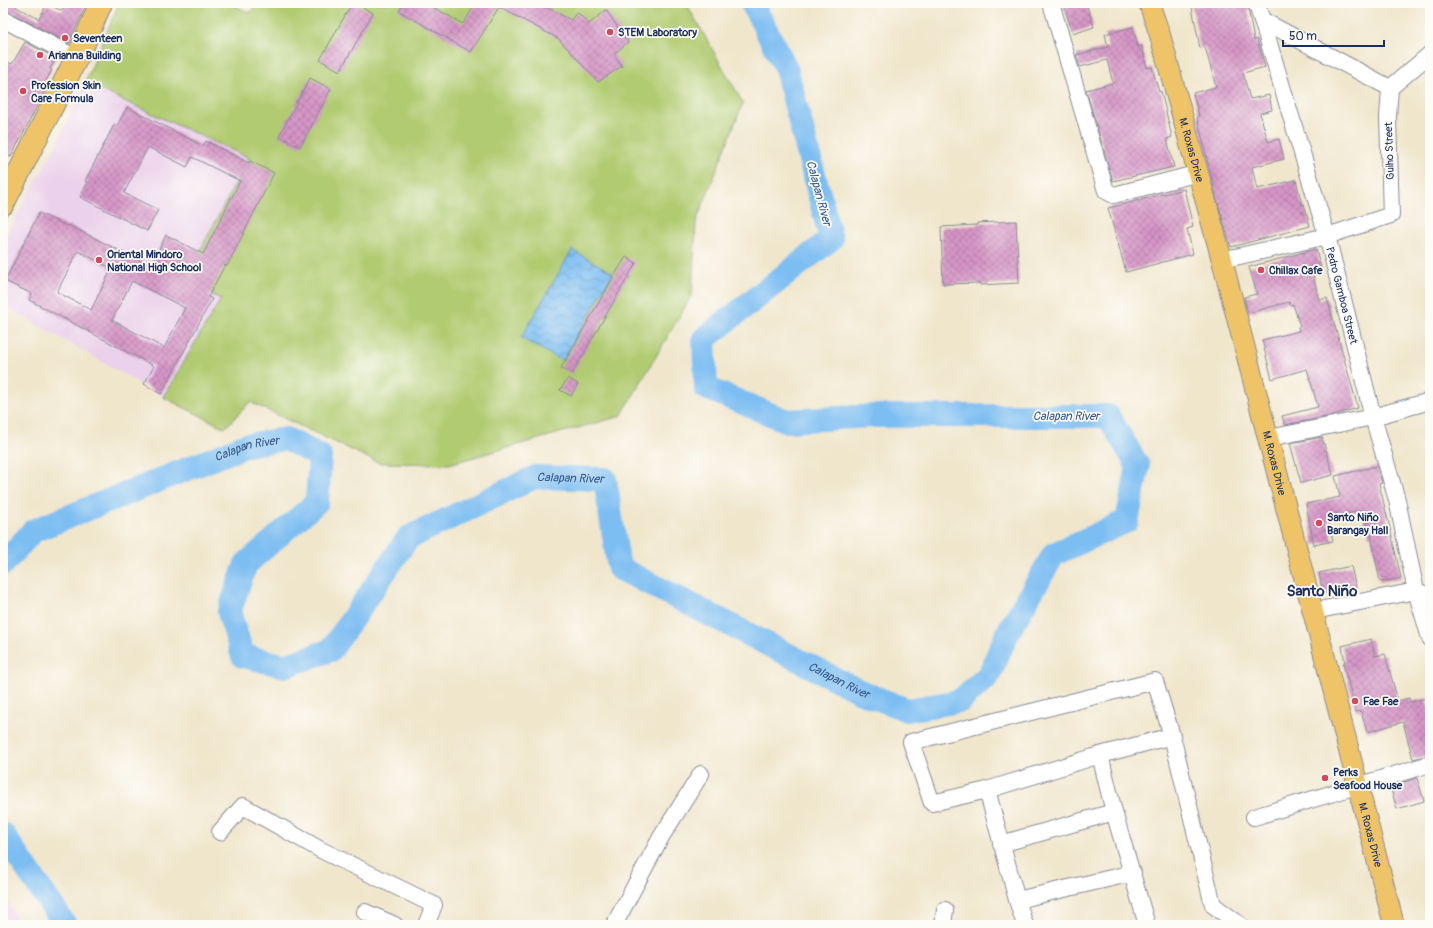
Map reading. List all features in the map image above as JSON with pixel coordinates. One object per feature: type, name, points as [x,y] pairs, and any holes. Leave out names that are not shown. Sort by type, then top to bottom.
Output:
[{"type":"highway","points":[[3,204],[76,58],[101,3]]},
{"type":"main road","name":"M. Roxas Drive","points":[[1149,3],[1160,35],[1199,173],[1314,611],[1394,925]]},
{"type":"street","points":[[1050,3],[1106,191],[1114,195],[1199,173]]},
{"type":"street","name":"Pedro Gamboa Street","points":[[1256,3],[1327,236],[1373,417],[1423,594],[1430,638]]},
{"type":"street","points":[[3,19],[76,58]]},
{"type":"street","points":[[1262,20],[1390,88],[1430,54]]},
{"type":"street","name":"Guiho Street","points":[[1327,236],[1391,215],[1388,117],[1390,88]]},
{"type":"street","points":[[1222,260],[1327,236]]},
{"type":"street","points":[[1269,438],[1373,417],[1430,401]]},
{"type":"street","points":[[1314,611],[1423,594]]},
{"type":"street","points":[[1172,736],[1100,755],[988,790],[932,803],[911,742],[1155,681],[1172,736],[1213,905],[1240,925]]},
{"type":"street","points":[[1100,755],[1114,812],[1147,925]]},
{"type":"street","points":[[1254,817],[1430,764]]},
{"type":"street","points":[[614,925],[660,837],[701,774]]},
{"type":"street","points":[[988,790],[1025,925]]},
{"type":"street","points":[[220,832],[243,806],[321,850],[434,905],[426,925]]},
{"type":"street","points":[[1002,844],[1114,812]]},
{"type":"street","points":[[1017,900],[1133,873]]},
{"type":"street","points":[[365,912],[395,925]]},
{"type":"shaded area","name":"Oriental Mindoro National High School","points":[[85,83],[249,158],[184,281],[221,299],[163,397],[3,305],[3,240],[54,149]]},
{"type":"shaded area","points":[[3,890],[19,925],[3,925]]},
{"type":"green space","points":[[119,3],[229,3],[250,13],[257,3],[686,3],[743,103],[696,222],[692,295],[621,416],[449,464],[379,463],[250,402],[225,428],[163,397],[221,299],[184,281],[249,158],[85,83]]},
{"type":"water","points":[[572,250],[613,273],[563,361],[521,338]]},
{"type":"building","points":[[3,3],[18,3],[16,7],[39,19],[47,4],[62,11],[67,3],[87,3],[69,43],[3,10]]},
{"type":"building","points":[[352,3],[355,3],[373,13],[340,71],[320,60]]},
{"type":"building","points":[[404,3],[426,3],[463,24],[476,3],[539,3],[571,20],[577,12],[589,24],[606,10],[628,42],[614,54],[622,66],[598,82],[559,39],[499,7],[471,52],[399,11]]},
{"type":"building","points":[[1063,3],[1086,3],[1094,27],[1073,34]]},
{"type":"building","points":[[1214,3],[1247,3],[1254,40],[1257,39],[1265,67],[1243,73],[1250,99],[1269,95],[1272,110],[1260,113],[1268,142],[1279,139],[1284,159],[1252,167],[1257,189],[1296,180],[1302,205],[1304,204],[1310,226],[1231,247],[1217,200],[1197,117],[1199,116],[1193,93],[1216,87],[1205,47],[1200,48],[1192,7]]},
{"type":"building","points":[[1133,27],[1138,47],[1142,46],[1147,68],[1152,67],[1159,92],[1161,91],[1172,137],[1167,139],[1174,167],[1113,181],[1086,90],[1113,83],[1107,60],[1080,67],[1076,55],[1108,47],[1105,34]]},
{"type":"building","points":[[25,42],[56,58],[46,81],[49,83],[11,157],[3,154],[3,60],[12,64]]},
{"type":"building","points":[[310,78],[331,89],[300,147],[279,136]]},
{"type":"building","points":[[127,107],[203,146],[206,141],[249,163],[250,161],[274,173],[227,266],[225,265],[208,297],[212,299],[161,394],[144,384],[154,366],[29,300],[32,294],[5,281],[39,213],[67,226],[68,225],[151,266],[166,235],[203,254],[240,181],[192,157],[187,167],[148,147],[124,193],[158,210],[147,231],[80,197],[88,182],[85,181],[114,125],[117,126]],"holes":[[[78,251],[109,267],[108,269],[111,270],[91,310],[57,292]],[[132,281],[185,308],[164,348],[112,320]]]},
{"type":"building","points":[[1184,189],[1193,227],[1187,229],[1193,254],[1126,272],[1108,208]]},
{"type":"building","points":[[1016,221],[1019,283],[980,285],[980,283],[943,284],[941,227]]},
{"type":"building","points":[[1316,249],[1322,272],[1313,275],[1319,300],[1327,298],[1358,408],[1326,417],[1285,425],[1282,416],[1318,407],[1307,369],[1272,379],[1262,340],[1299,331],[1298,327],[1300,326],[1293,304],[1290,305],[1289,302],[1248,313],[1244,297],[1257,294],[1249,267]]},
{"type":"building","points":[[626,257],[636,263],[572,374],[561,368]]},
{"type":"building","points":[[568,378],[578,384],[571,396],[560,390]]},
{"type":"building","points":[[1322,437],[1333,475],[1301,483],[1290,443]]},
{"type":"building","points":[[1377,466],[1382,483],[1379,484],[1401,578],[1380,582],[1371,535],[1369,536],[1361,510],[1328,519],[1333,541],[1314,545],[1306,504],[1340,497],[1335,476]]},
{"type":"building","points":[[1351,566],[1356,588],[1323,594],[1319,573]]},
{"type":"building","points":[[1371,639],[1375,656],[1385,654],[1398,701],[1409,698],[1410,702],[1426,698],[1430,714],[1430,755],[1413,759],[1403,722],[1367,732],[1361,711],[1356,712],[1343,663],[1345,663],[1342,646]]},
{"type":"building","points":[[1417,778],[1424,801],[1397,809],[1390,786]]},
{"type":"waterway","name":"Calapan River","points":[[3,564],[33,531],[247,445],[286,439],[320,456],[317,502],[246,564],[229,612],[243,656],[285,666],[331,650],[408,538],[535,477],[605,479],[619,568],[859,691],[907,710],[960,701],[989,675],[1008,632],[1054,554],[1127,521],[1138,466],[1108,416],[872,416],[787,421],[706,388],[704,339],[831,239],[786,68],[752,3]]},
{"type":"waterway","name":"Calapan River","points":[[3,834],[65,925]]},
{"type":"place","name":"STEM Laboratory","points":[[610,32]]},
{"type":"place","name":"Seventeen","points":[[65,38]]},
{"type":"place","name":"Arianna Building","points":[[40,55]]},
{"type":"place","name":"Profession Skin Care Formula","points":[[23,91]]},
{"type":"place","name":"Oriental Mindoro National High School","points":[[99,260]]},
{"type":"place","name":"Chillax Cafe","points":[[1261,270]]},
{"type":"place","name":"Santo Niño Barangay Hall","points":[[1319,523]]},
{"type":"place","name":"Fae Fae","points":[[1355,701]]},
{"type":"place","name":"Perks Seafood House","points":[[1325,778]]},
{"type":"district","name":"Santo Niño","points":[[1322,591]]}]
